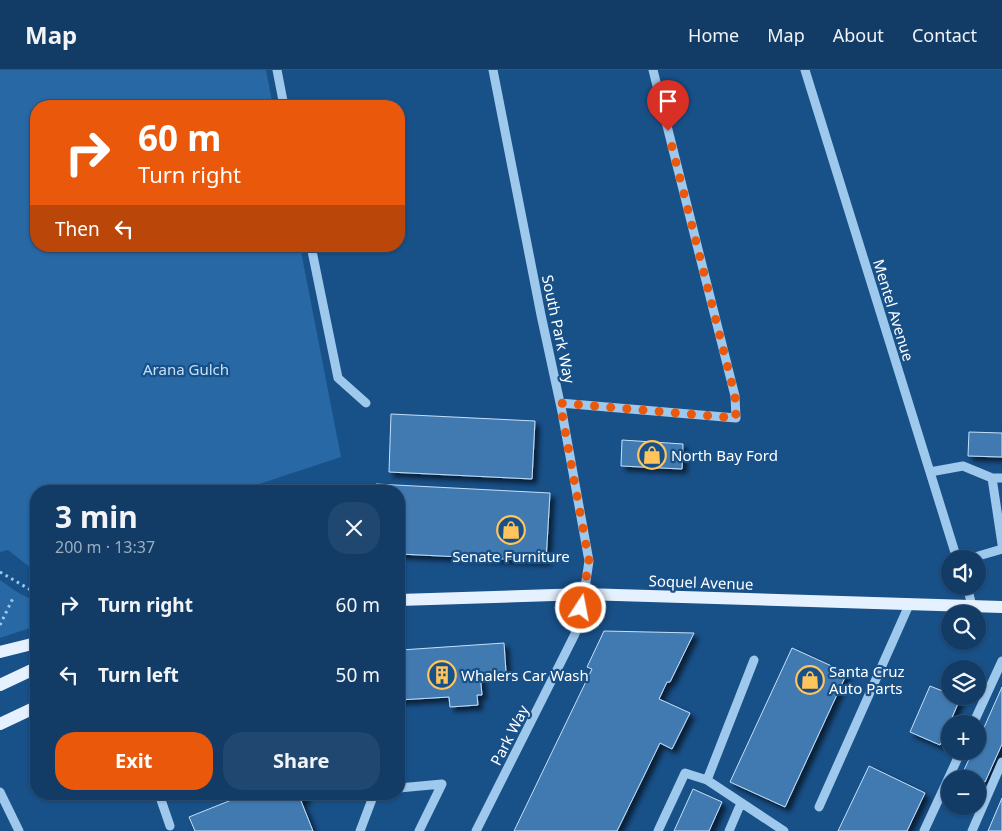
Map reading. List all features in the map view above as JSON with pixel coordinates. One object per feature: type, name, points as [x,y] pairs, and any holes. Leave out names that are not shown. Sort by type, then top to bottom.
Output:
[{"type":"main road","name":"Soquel Avenue","points":[[405,600],[584,594],[941,606]]},
{"type":"main road","name":"Soquel Avenue","points":[[986,606],[1002,607]]},
{"type":"main road","points":[[0,652],[30,644]]},
{"type":"main road","points":[[0,685],[30,671]]},
{"type":"main road","points":[[0,724],[30,710]]},
{"type":"street","points":[[277,70],[283,100]]},
{"type":"street","name":"South Park Way","points":[[493,70],[560,403],[589,561],[584,594]]},
{"type":"street","points":[[560,403],[736,418],[735,396],[653,70]]},
{"type":"street","name":"Mentel Avenue","points":[[806,70],[954,550]]},
{"type":"street","points":[[312,252],[338,378],[366,403]]},
{"type":"street","points":[[930,472],[963,466],[992,478],[1002,478]]},
{"type":"street","points":[[992,478],[1002,544]]},
{"type":"street","points":[[986,554],[1002,549]]},
{"type":"street","name":"Park Way","points":[[476,831],[575,634],[584,594]]},
{"type":"street","points":[[819,807],[908,605]]},
{"type":"street","points":[[707,780],[754,660]]},
{"type":"street","points":[[977,715],[1002,661]]},
{"type":"street","points":[[924,831],[957,760]]},
{"type":"street","points":[[972,831],[1002,762]]},
{"type":"street","points":[[658,831],[685,773],[707,780],[784,831]]},
{"type":"street","points":[[405,787],[442,784],[419,831]]},
{"type":"street","points":[[0,792],[19,831]]},
{"type":"street","points":[[161,800],[170,826]]},
{"type":"street","points":[[360,831],[372,800]]},
{"type":"street","points":[[729,831],[741,803]]},
{"type":"path","points":[[0,572],[30,590]]},
{"type":"path","points":[[0,625],[14,596]]},
{"type":"green space","name":"Arana Gulch","points":[[0,70],[266,70],[272,100],[30,100],[30,252],[301,252],[341,457],[256,485],[30,485],[30,567],[8,550],[0,552]]},
{"type":"green space","points":[[0,580],[30,599],[30,628],[0,638]]},
{"type":"building","points":[[391,414],[535,421],[532,479],[389,472]]},
{"type":"building","points":[[969,432],[1002,433],[1002,457],[968,456]]},
{"type":"building","name":"North Bay Ford","points":[[622,440],[683,444],[682,469],[621,466]]},
{"type":"building","points":[[405,486],[550,493],[546,561],[405,554]]},
{"type":"building","points":[[604,631],[694,633],[670,682],[667,682],[659,699],[690,713],[672,749],[660,743],[617,831],[514,831],[592,669],[587,667]]},
{"type":"building","name":"Whalers Car Wash","points":[[504,643],[506,672],[480,674],[482,695],[477,695],[478,705],[450,707],[449,697],[405,700],[405,650]]},
{"type":"building","points":[[792,648],[847,673],[785,807],[730,782]]},
{"type":"building","points":[[930,686],[941,690],[941,705],[957,705],[953,715],[941,715],[940,745],[910,732]]},
{"type":"building","points":[[1002,687],[1002,744],[986,780],[986,770],[964,770],[969,760],[986,760],[986,723]]},
{"type":"building","points":[[869,766],[925,793],[907,831],[838,831]]},
{"type":"building","points":[[693,789],[722,802],[709,831],[674,831]]},
{"type":"building","points":[[1002,798],[1002,831],[988,831]]},
{"type":"building","points":[[232,800],[304,800],[301,801],[313,831],[195,831],[189,817]]},
{"type":"place","name":"North Bay Ford","points":[[652,455]]},
{"type":"place","name":"Senate Furniture","points":[[511,530]]},
{"type":"place","name":"Whalers Car Wash","points":[[442,675]]},
{"type":"place","name":"Santa Cruz Auto Parts","points":[[810,680]]},
{"type":"route","points":[[581,608],[589,561],[560,403],[736,418],[735,396],[668,131]]}]
